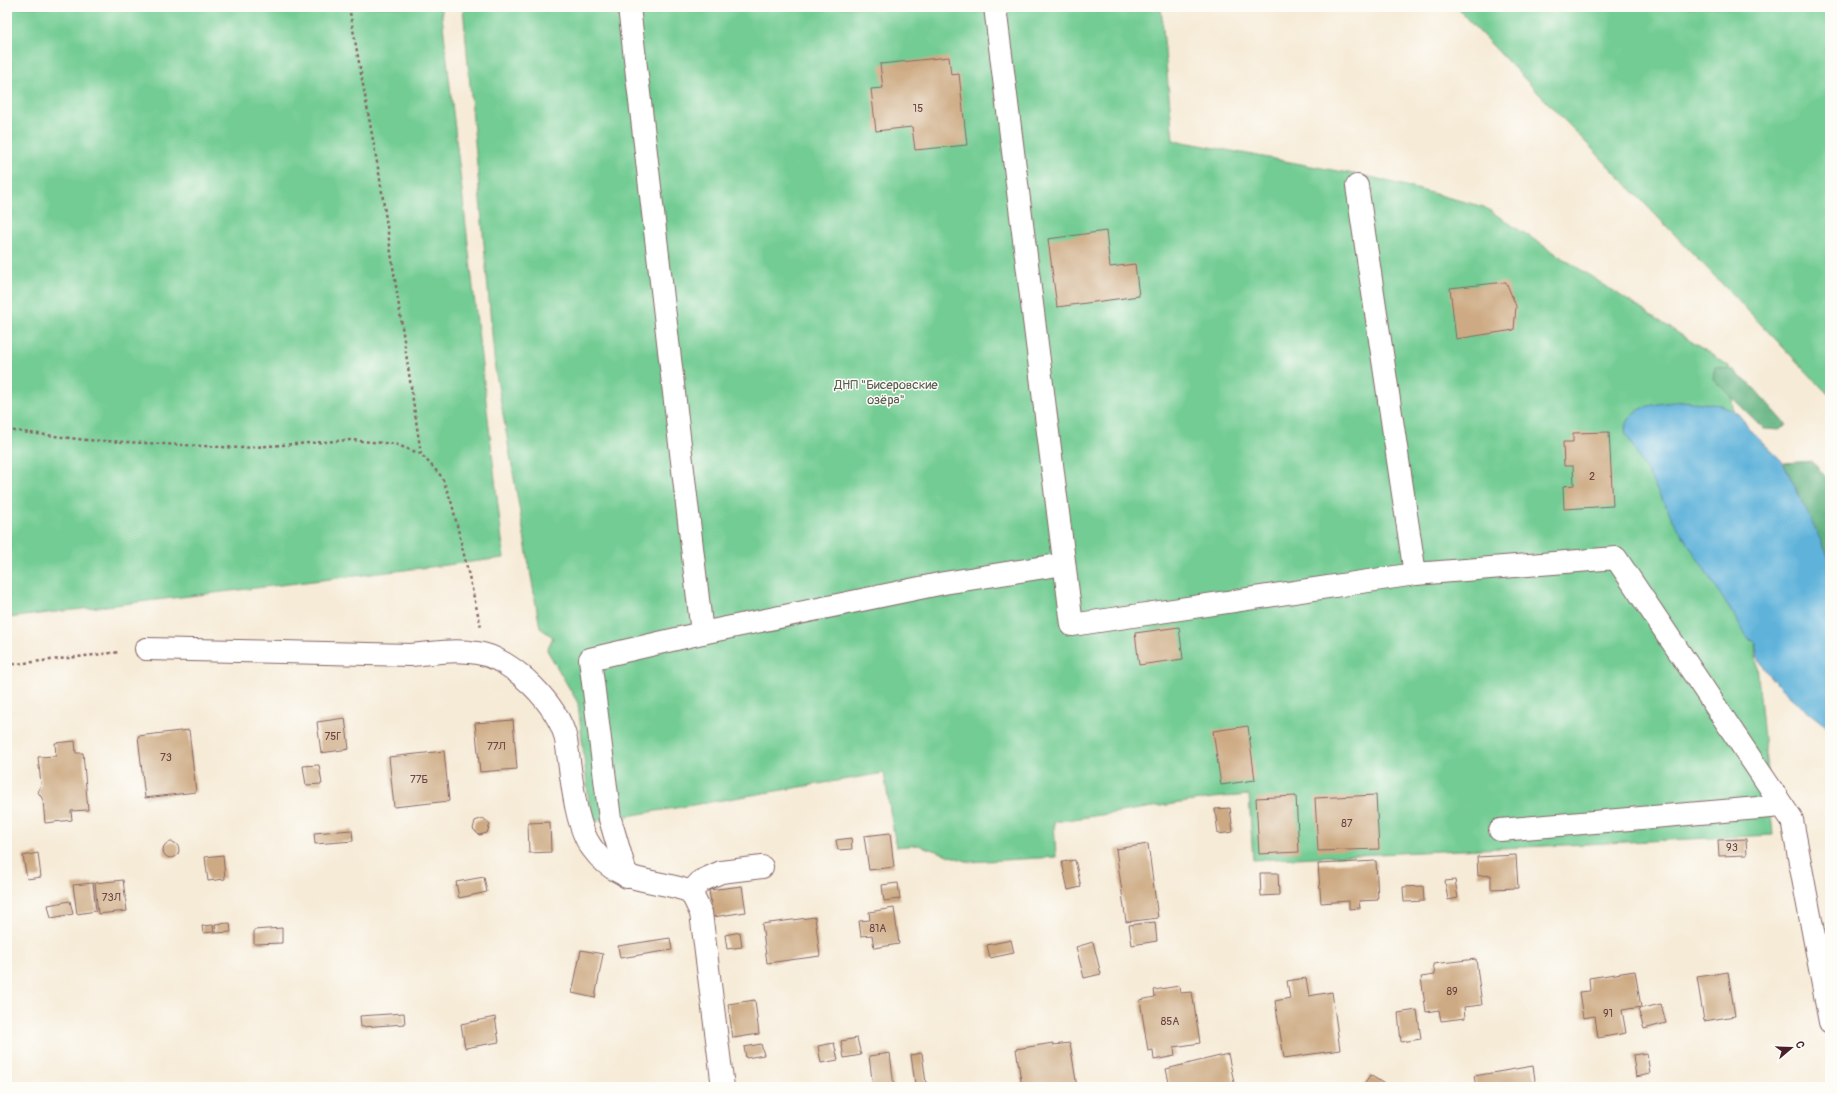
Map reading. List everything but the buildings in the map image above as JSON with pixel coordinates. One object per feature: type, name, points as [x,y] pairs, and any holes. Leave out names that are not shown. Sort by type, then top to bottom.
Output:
[{"type":"street","points":[[629,7],[702,633]]},
{"type":"street","points":[[995,7],[1072,625],[1414,574],[1616,558],[1792,820],[1830,1022]]},
{"type":"street","points":[[1358,186],[1414,574]]},
{"type":"street","points":[[627,877],[610,819],[590,659],[702,633],[944,583],[1064,564]]},
{"type":"street","points":[[146,649],[411,655],[453,651],[478,653],[488,656],[512,668],[531,684],[555,715],[566,738],[575,800],[591,848],[608,864],[627,877],[680,888],[691,892],[701,913],[723,1087]]},
{"type":"street","points":[[1500,830],[1782,806]]},
{"type":"street","points":[[691,892],[701,881],[721,872],[762,867]]},
{"type":"path","points":[[349,7],[380,179],[422,454]]},
{"type":"path","points":[[7,430],[86,440],[241,448],[350,440],[395,444],[422,454],[442,477],[452,504],[488,656]]},
{"type":"path","points":[[7,664],[146,649]]},
{"type":"green space","points":[[7,7],[441,7],[504,558],[7,618]]},
{"type":"green space","name":"ДНП \"Бисеровские озёра\"","points":[[463,7],[1161,7],[1173,140],[1375,178],[1484,207],[1729,366],[1773,835],[1253,860],[1249,795],[1213,798],[1054,822],[1056,857],[969,862],[918,845],[896,847],[884,773],[591,822],[578,703],[547,650],[553,637],[540,628],[495,368]]},
{"type":"green space","points":[[1457,7],[1830,7],[1830,396],[1467,19]]},
{"type":"green space","points":[[1715,367],[1732,370],[1752,386],[1787,425],[1779,430],[1764,429],[1713,379]]},
{"type":"green space","points":[[1812,461],[1830,482],[1830,580],[1782,463]]},
{"type":"water","points":[[1683,401],[1722,405],[1738,414],[1758,438],[1783,462],[1830,560],[1830,729],[1780,687],[1763,668],[1758,658],[1755,643],[1748,638],[1676,525],[1625,432],[1627,422],[1632,415],[1639,410],[1656,404]]}]
